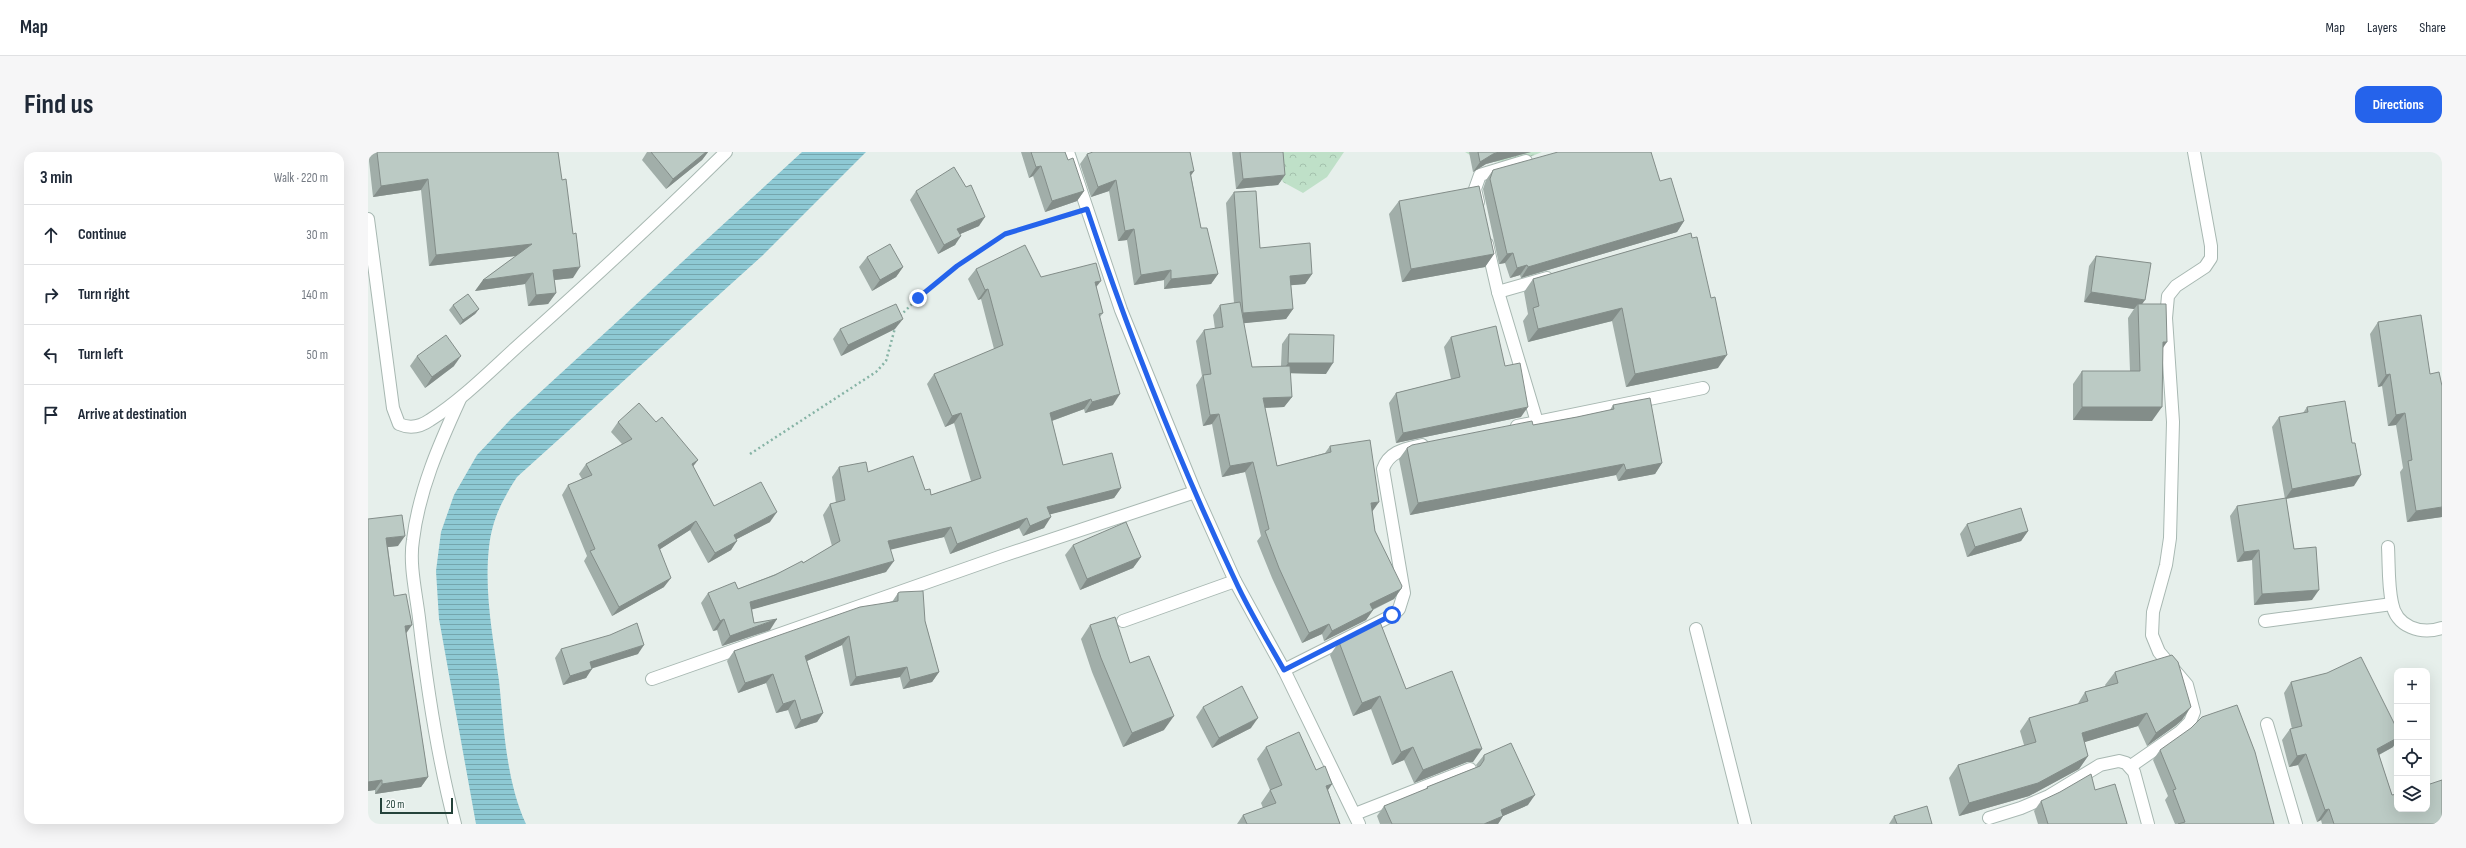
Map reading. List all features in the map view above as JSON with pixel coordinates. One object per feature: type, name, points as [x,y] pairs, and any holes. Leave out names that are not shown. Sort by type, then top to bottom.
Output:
[{"type":"street","points":[[368,219],[395,418],[399,424],[407,428],[429,421],[460,397],[630,246],[726,152]]},
{"type":"street","points":[[1068,152],[1121,310],[1195,492],[1235,581],[1284,670],[1357,819],[1470,769]]},
{"type":"street","points":[[2131,766],[2180,732],[2190,722],[2194,712],[2187,685],[2159,652],[2152,635],[2153,612],[2166,565],[2170,538],[2173,422],[2166,318],[2168,296],[2176,286],[2205,266],[2211,258],[2211,246],[2194,152]]},
{"type":"street","points":[[1480,211],[1475,189],[1480,175],[1539,158]]},
{"type":"street","points":[[1485,233],[1498,292],[1537,422]]},
{"type":"street","points":[[1498,292],[1559,274]]},
{"type":"street","points":[[1507,428],[1704,388]]},
{"type":"street","points":[[454,824],[429,702],[415,590],[412,542],[428,474],[460,397]]},
{"type":"street","points":[[1284,670],[1392,615],[1399,609],[1404,593],[1383,469],[1386,461],[1392,454],[1401,449],[1432,443]]},
{"type":"street","points":[[652,679],[1002,556],[1195,492]]},
{"type":"street","points":[[2388,547],[2392,604],[2397,614],[2414,630],[2424,632],[2442,628]]},
{"type":"street","points":[[1123,621],[1235,581]]},
{"type":"street","points":[[2265,621],[2392,604]]},
{"type":"street","points":[[1696,629],[1745,824]]},
{"type":"street","points":[[2267,724],[2296,824]]},
{"type":"street","points":[[1989,818],[2021,808],[2050,796],[2100,765],[2119,761],[2131,766],[2134,772],[2148,824]]},
{"type":"path","points":[[898,318],[918,298],[957,266],[1005,234],[1087,209]]},
{"type":"path","points":[[750,454],[876,372],[886,361],[896,324]]},
{"type":"green space","points":[[1270,152],[1344,152],[1327,177],[1303,193],[1283,182]]},
{"type":"green space","points":[[1465,152],[1542,152],[1520,161],[1482,162]]},
{"type":"water","points":[[802,152],[866,152],[762,256],[517,477],[502,502],[490,537],[488,598],[499,681],[504,736],[510,772],[519,807],[526,824],[476,824],[439,619],[436,571],[441,532],[454,495],[477,455],[510,420]]},
{"type":"building","points":[[377,152],[558,152],[562,180],[566,179],[573,234],[576,233],[580,267],[553,270],[556,293],[536,295],[533,273],[483,280],[532,244],[436,255],[428,179],[381,186]]},
{"type":"building","points":[[651,152],[706,152],[673,179]]},
{"type":"building","points":[[1031,152],[1065,152],[1068,160],[1073,158],[1084,191],[1052,201],[1041,166],[1036,167]]},
{"type":"building","points":[[1093,152],[1190,152],[1194,171],[1190,172],[1201,228],[1207,228],[1218,274],[1171,279],[1171,270],[1141,275],[1134,229],[1125,231],[1116,180],[1098,187],[1087,154]]},
{"type":"building","points":[[1240,152],[1283,152],[1285,175],[1243,179]]},
{"type":"building","points":[[1478,152],[1499,152],[1480,162]]},
{"type":"building","points":[[1558,152],[1651,152],[1660,181],[1671,178],[1684,221],[1528,267],[1527,265],[1517,268],[1513,253],[1507,254],[1490,179],[1493,170]]},
{"type":"building","points":[[954,167],[966,187],[971,185],[985,217],[957,229],[961,236],[944,245],[916,191]]},
{"type":"building","points":[[1479,186],[1494,254],[1411,269],[1399,201]]},
{"type":"building","points":[[1256,191],[1260,248],[1310,243],[1312,274],[1290,276],[1293,309],[1243,313],[1234,192]]},
{"type":"building","points":[[1691,233],[1692,238],[1697,237],[1711,298],[1715,297],[1727,355],[1635,374],[1622,308],[1538,329],[1533,308],[1539,306],[1533,279]]},
{"type":"building","points":[[890,244],[903,267],[880,280],[867,257]]},
{"type":"building","points":[[1025,245],[1041,277],[1096,263],[1101,281],[1095,282],[1103,313],[1099,314],[1120,394],[1092,402],[1091,399],[1050,413],[1063,465],[1112,453],[1121,488],[1047,507],[1051,517],[1030,526],[1027,518],[957,544],[951,527],[888,541],[894,561],[750,602],[754,623],[777,619],[730,636],[724,619],[720,621],[708,593],[735,582],[738,589],[775,575],[802,561],[803,563],[840,541],[830,504],[845,500],[839,467],[866,462],[868,472],[913,456],[925,490],[930,489],[931,495],[981,478],[961,413],[952,416],[934,374],[1003,345],[988,289],[985,290],[976,269]]},
{"type":"building","points":[[2096,256],[2151,263],[2145,300],[2091,292]]},
{"type":"building","points":[[468,294],[479,309],[463,320],[453,305]]},
{"type":"building","points":[[1240,302],[1252,367],[1290,366],[1292,397],[1263,398],[1277,466],[1331,452],[1330,446],[1370,440],[1379,502],[1371,503],[1375,531],[1402,586],[1401,589],[1370,604],[1373,610],[1332,631],[1329,624],[1309,633],[1279,568],[1265,531],[1269,529],[1253,462],[1230,466],[1219,414],[1210,415],[1203,375],[1211,374],[1204,330],[1223,327],[1220,305]]},
{"type":"building","points":[[896,304],[903,319],[848,345],[840,329]]},
{"type":"building","points":[[2138,304],[2166,304],[2167,342],[2163,342],[2162,407],[2082,407],[2082,371],[2140,371]]},
{"type":"building","points":[[2421,315],[2430,374],[2439,372],[2442,386],[2442,507],[2416,511],[2408,461],[2412,460],[2405,413],[2396,415],[2390,374],[2386,375],[2378,322]]},
{"type":"building","points":[[1496,326],[1505,366],[1520,363],[1528,407],[1403,433],[1396,393],[1460,377],[1451,337]]},
{"type":"building","points":[[1289,334],[1334,335],[1333,363],[1288,363]]},
{"type":"building","points":[[446,335],[461,356],[432,377],[417,356]]},
{"type":"building","points":[[1650,398],[1662,463],[1626,470],[1624,464],[1418,503],[1407,448],[1412,445],[1532,421],[1533,425],[1577,417],[1614,409],[1613,405]]},
{"type":"building","points":[[2345,401],[2352,443],[2355,443],[2361,475],[2292,489],[2279,417],[2308,412],[2307,407]]},
{"type":"building","points":[[639,403],[656,422],[662,417],[698,460],[692,464],[714,506],[761,482],[777,512],[734,535],[737,541],[715,553],[696,521],[658,545],[671,578],[619,607],[590,551],[595,549],[568,485],[592,475],[586,464],[632,439],[618,422]]},
{"type":"building","points":[[2286,498],[2294,549],[2316,547],[2319,590],[2262,594],[2259,550],[2244,552],[2237,506]]},
{"type":"building","points":[[2021,508],[2028,531],[1975,547],[1967,524]]},
{"type":"building","points":[[402,515],[405,536],[386,538],[394,596],[406,594],[412,625],[405,626],[428,777],[382,784],[382,780],[368,782],[368,519]]},
{"type":"building","points":[[1126,522],[1141,557],[1087,579],[1073,545]]},
{"type":"building","points":[[923,591],[925,621],[939,672],[910,680],[907,667],[856,677],[849,636],[805,656],[823,713],[801,720],[795,700],[783,704],[773,674],[745,683],[734,651],[860,607],[898,601],[898,593],[900,592]]},
{"type":"building","points":[[1115,617],[1130,663],[1149,656],[1174,716],[1132,733],[1101,658],[1090,625]]},
{"type":"building","points":[[1380,622],[1406,689],[1452,671],[1482,749],[1476,749],[1423,770],[1413,747],[1401,752],[1380,696],[1362,703],[1339,642]]},
{"type":"building","points":[[637,623],[644,645],[590,662],[592,669],[570,676],[561,649],[610,635]]},
{"type":"building","points":[[2172,655],[2178,662],[2191,707],[2184,713],[2156,733],[2147,713],[2082,733],[2088,756],[2038,783],[1969,803],[1958,765],[2036,742],[2029,718],[2088,701],[2085,692],[2118,683],[2115,672]]},
{"type":"building","points":[[2361,657],[2394,723],[2394,740],[2377,749],[2392,795],[2394,795],[2394,812],[2430,812],[2430,784],[2442,780],[2442,824],[2334,824],[2329,809],[2325,810],[2306,754],[2297,756],[2290,729],[2302,726],[2291,682],[2327,673]]},
{"type":"building","points":[[1242,686],[1258,718],[1219,738],[1203,707]]},
{"type":"building","points":[[2237,705],[2255,752],[2274,824],[2178,824],[2185,822],[2173,790],[2176,789],[2160,750],[2191,728],[2202,717]]},
{"type":"building","points":[[1299,732],[1316,770],[1325,766],[1332,784],[1326,786],[1340,824],[1247,824],[1243,815],[1276,803],[1270,790],[1282,785],[1266,747]]},
{"type":"building","points":[[1511,743],[1535,795],[1501,810],[1503,816],[1484,824],[1392,824],[1384,806],[1480,766],[1484,760],[1484,755]]},
{"type":"building","points":[[2091,774],[2095,790],[2115,784],[2127,824],[2048,824],[2041,801]]},
{"type":"building","points":[[1927,806],[1932,824],[1897,824],[1894,816]]},
{"type":"route","points":[[918,298],[957,266],[1005,234],[1053,221],[1087,209],[1121,310],[1195,492],[1235,581],[1284,670],[1392,615]]}]
